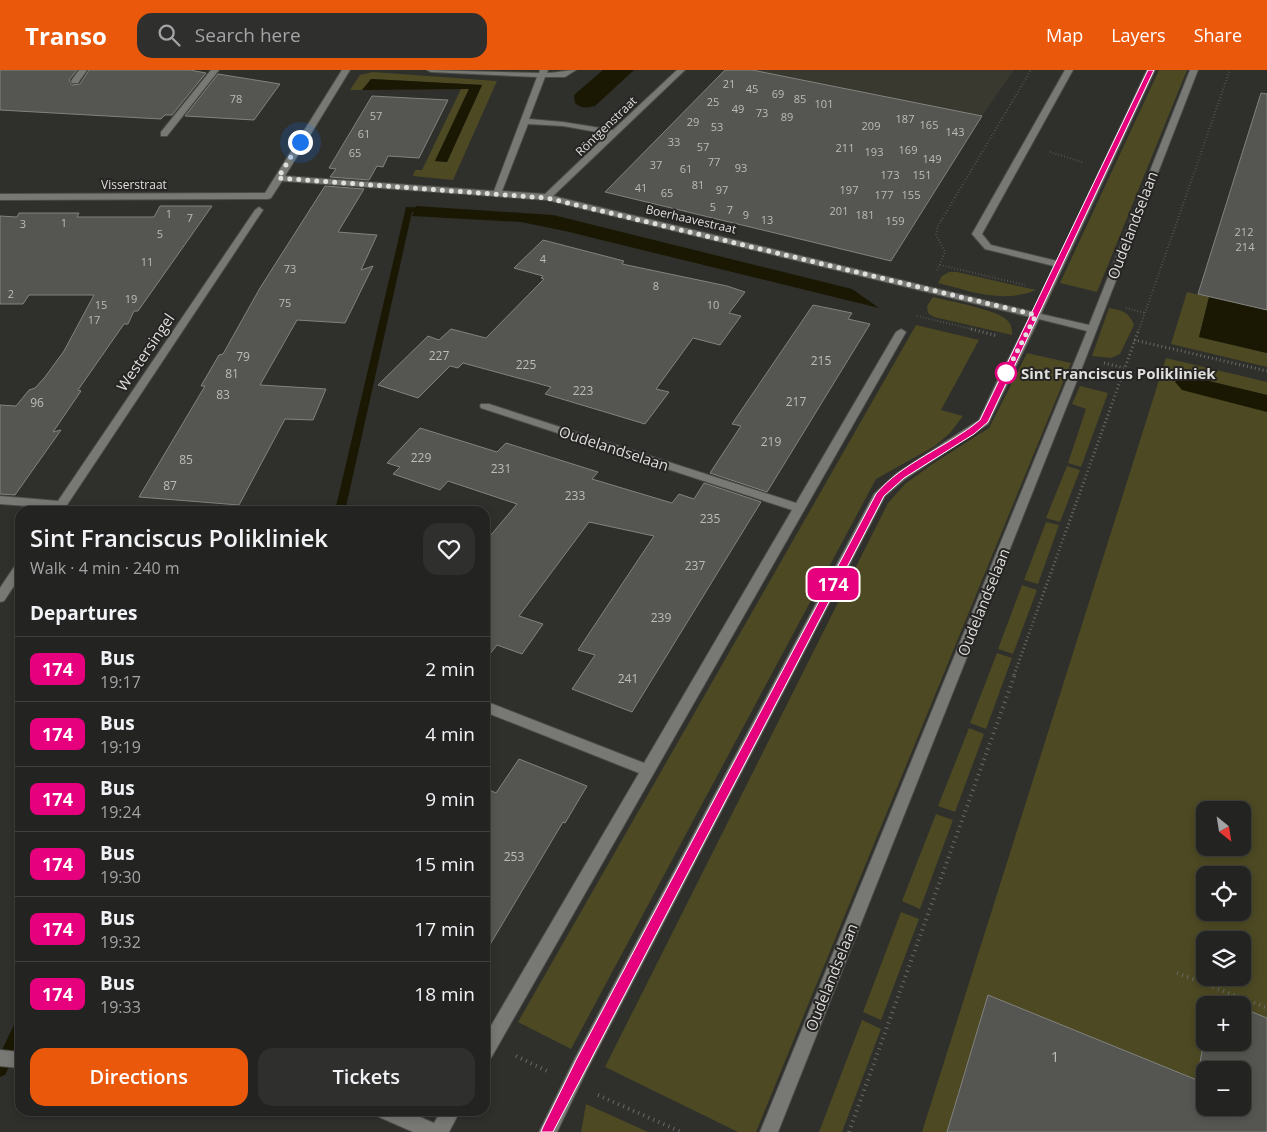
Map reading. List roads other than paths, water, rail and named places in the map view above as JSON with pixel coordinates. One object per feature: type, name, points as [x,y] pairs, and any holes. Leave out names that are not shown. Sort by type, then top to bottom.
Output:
[{"type":"street","points":[[75,81],[83,70]]},
{"type":"street","points":[[164,134],[215,70]]},
{"type":"street","points":[[278,178],[346,70]]},
{"type":"street","points":[[431,70],[543,72],[565,76],[572,70]]},
{"type":"street","name":"Röntgenstraat","points":[[547,198],[680,70]]},
{"type":"street","points":[[1059,264],[988,247],[977,234],[1069,70]]},
{"type":"street","points":[[548,1132],[581,1064],[880,494],[901,476],[984,422],[1151,70]]},
{"type":"street","name":"Oudelandselaan","points":[[769,1132],[1066,396],[1194,70]]},
{"type":"street","points":[[497,194],[543,72]]},
{"type":"street","points":[[525,122],[563,124],[614,133]]},
{"type":"street","name":"Boerhaavestraat","points":[[278,178],[547,198],[1091,329]]},
{"type":"street","name":"Visserstraat","points":[[0,197],[268,196],[278,178]]},
{"type":"street","name":"Westersingel","points":[[60,506],[259,210]]},
{"type":"street","points":[[490,1043],[901,332]]},
{"type":"street","name":"Oudelandselaan","points":[[484,406],[800,508]]},
{"type":"street","points":[[0,500],[44,506]]},
{"type":"street","points":[[0,598],[15,575]]},
{"type":"street","points":[[490,708],[647,770]]},
{"type":"street","points":[[0,1058],[15,1060]]},
{"type":"street","points":[[397,1116],[434,1132]]},
{"type":"street","points":[[439,1132],[448,1116]]},
{"type":"waterway","points":[[341,506],[409,209],[429,210]]},
{"type":"waterway","points":[[0,1070],[15,1038]]},
{"type":"place","name":"Sint Franciscus Polikliniek","points":[[1006,373]]}]
